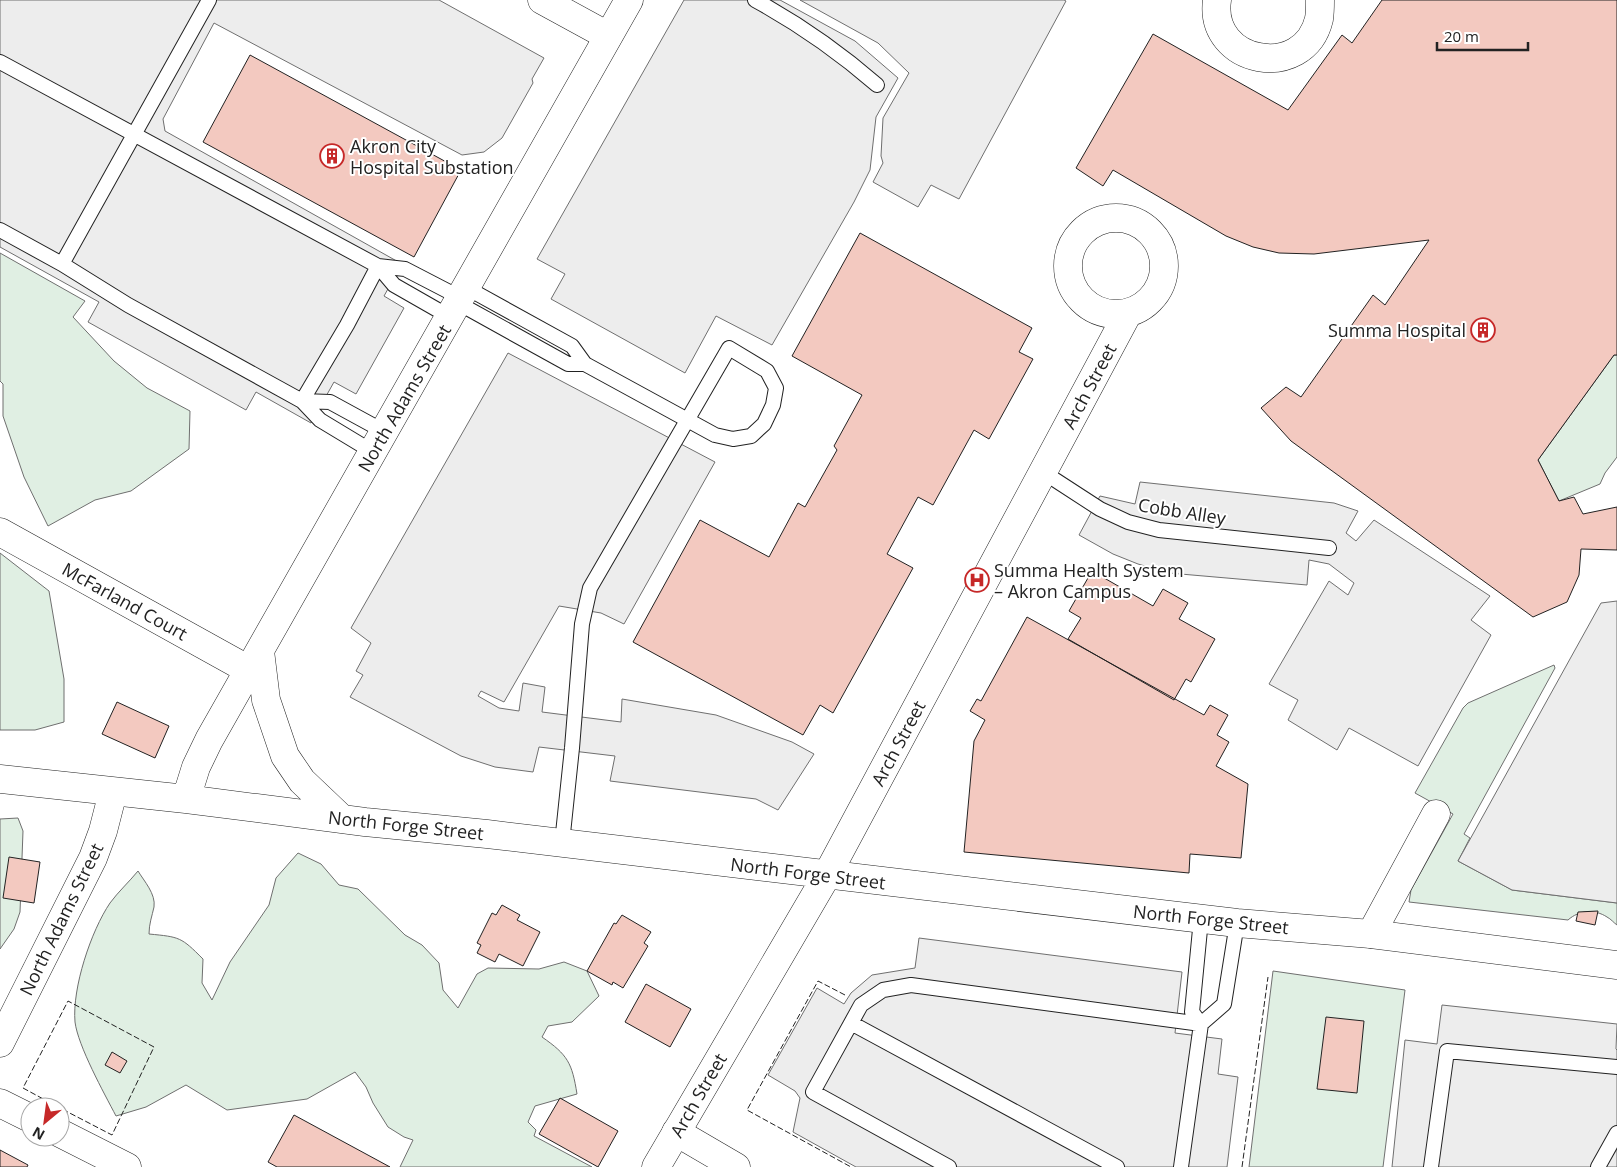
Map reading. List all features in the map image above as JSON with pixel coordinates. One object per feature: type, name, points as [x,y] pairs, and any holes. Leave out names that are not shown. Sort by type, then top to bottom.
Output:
[{"type":"street","points":[[542,0],[608,36]]},
{"type":"street","name":"North Adams Street","points":[[186,799],[196,767],[209,740],[559,127],[629,0]]},
{"type":"street","points":[[1217,0],[1218,20],[1225,36],[1236,48],[1252,56],[1269,60],[1286,56],[1301,48],[1313,35],[1319,19],[1320,0]]},
{"type":"street","name":"Arch Street","points":[[656,1167],[827,875],[1128,313]]},
{"type":"street","name":"McFarland Court","points":[[0,532],[255,661]]},
{"type":"street","points":[[255,661],[266,700],[286,756],[302,781],[342,819]]},
{"type":"street","name":"North Forge Street","points":[[0,779],[186,799],[342,819],[562,843],[1201,919],[1372,934],[1617,964]]},
{"type":"street","name":"North Adams Street","points":[[0,1043],[93,858],[103,831],[113,792]]},
{"type":"street","points":[[1372,934],[1436,814]]},
{"type":"street","points":[[0,1103],[20,1113]]},
{"type":"street","points":[[676,1132],[736,1167]]},
{"type":"street","points":[[70,1138],[127,1167]]},
{"type":"lane","points":[[62,264],[209,0]]},
{"type":"lane","points":[[755,0],[794,21],[845,58],[877,85]]},
{"type":"lane","points":[[0,62],[378,266],[394,284],[459,302],[572,346],[585,364],[689,420],[715,434],[733,439],[751,436],[764,424],[773,405],[776,388],[767,371],[729,348],[689,420],[590,588],[582,624],[562,843]]},
{"type":"lane","points":[[0,230],[62,264],[128,305],[302,402],[320,420],[379,442]]},
{"type":"lane","points":[[378,266],[406,269],[459,302]]},
{"type":"lane","points":[[302,402],[347,325],[378,266]]},
{"type":"lane","points":[[302,402],[330,402],[379,442]]},
{"type":"lane","name":"Cobb Alley","points":[[1043,472],[1100,509],[1128,522],[1159,530],[1329,548]]},
{"type":"lane","points":[[1201,919],[1192,1012],[1201,1024]]},
{"type":"lane","points":[[1181,1167],[1201,1024],[1224,1004],[1237,923]]},
{"type":"lane","points":[[949,1167],[813,1092],[861,1005],[883,990],[911,985],[1201,1024]]},
{"type":"lane","points":[[851,1023],[1117,1167]]},
{"type":"lane","points":[[1431,1167],[1447,1051],[1617,1067]]},
{"type":"lane","points":[[1598,1167],[1617,1133]]},
{"type":"green space","points":[[0,253],[85,301],[73,317],[114,361],[147,388],[190,411],[189,449],[131,491],[95,500],[48,526],[24,477],[3,416],[3,384],[0,381]]},
{"type":"green space","points":[[1614,355],[1617,355],[1617,457],[1605,473],[1600,484],[1559,501],[1538,460]]},
{"type":"green space","points":[[0,553],[49,591],[64,679],[64,722],[35,730],[0,730]]},
{"type":"green space","points":[[1554,665],[1555,668],[1464,834],[1470,838],[1458,861],[1512,890],[1617,903],[1617,925],[1602,914],[1592,912],[1577,914],[1568,920],[1409,902],[1411,890],[1453,814],[1415,793],[1463,708],[1468,703]]},
{"type":"green space","points":[[18,818],[23,831],[20,912],[14,929],[0,949],[0,819]]},
{"type":"green space","points":[[298,853],[321,864],[339,885],[358,889],[405,935],[422,945],[439,963],[443,990],[458,1008],[477,974],[488,968],[539,969],[564,962],[587,971],[599,996],[572,1022],[548,1026],[542,1037],[558,1049],[571,1067],[577,1094],[535,1106],[528,1122],[536,1130],[534,1136],[592,1167],[400,1167],[413,1140],[388,1127],[373,1103],[366,1087],[355,1072],[307,1099],[227,1110],[186,1085],[146,1107],[116,1116],[86,1056],[75,1022],[77,993],[84,960],[96,929],[110,903],[138,871],[149,888],[154,902],[149,934],[179,939],[190,946],[203,959],[202,983],[212,1000],[230,962],[269,905],[276,878]]},
{"type":"green space","points":[[1273,971],[1405,990],[1383,1167],[1249,1167]]},
{"type":"shaded area","points":[[0,0],[439,0],[544,58],[532,79],[533,83],[502,138],[484,152],[462,155],[214,23],[163,119],[165,131],[402,264],[384,296],[404,308],[356,394],[334,382],[311,423],[256,392],[246,410],[88,322],[99,302],[0,247]]},
{"type":"shaded area","points":[[684,0],[780,0],[855,41],[898,78],[876,117],[870,170],[854,202],[772,345],[716,316],[685,373],[551,299],[565,274],[537,259]]},
{"type":"shaded area","points":[[800,0],[1066,1],[959,199],[931,185],[918,207],[873,182],[883,163],[881,156],[883,118],[909,73],[878,43]]},
{"type":"shaded area","points":[[508,353],[715,462],[624,624],[601,613],[559,606],[504,702],[481,691],[478,696],[499,708],[519,711],[523,683],[545,687],[542,712],[621,722],[622,699],[716,715],[792,742],[814,754],[778,810],[756,799],[610,781],[615,756],[539,747],[533,772],[495,767],[461,756],[350,697],[363,675],[356,671],[371,643],[351,628]]},
{"type":"shaded area","points":[[1140,482],[1334,503],[1358,511],[1346,533],[1356,541],[1374,520],[1490,596],[1471,620],[1491,635],[1418,766],[1349,728],[1337,750],[1288,720],[1298,700],[1269,684],[1329,581],[1348,595],[1354,583],[1329,564],[1309,560],[1307,585],[1169,573],[1113,554],[1079,535],[1100,496],[1135,504]]},
{"type":"shaded area","points":[[1617,601],[1617,903],[1512,890],[1458,861],[1601,603]]},
{"type":"shaded area","points":[[919,938],[1182,972],[1175,1033],[1222,1039],[1218,1074],[1238,1077],[1227,1167],[856,1167],[793,1132],[800,1098],[795,1091],[768,1075],[817,988],[844,1004],[851,993],[872,975],[915,968]]},
{"type":"shaded area","points":[[1442,1005],[1617,1024],[1617,1167],[1392,1167],[1405,1040],[1437,1044]]},
{"type":"building","name":"Summa Hospital","points":[[1382,0],[1617,0],[1617,355],[1614,355],[1538,460],[1559,501],[1574,497],[1583,514],[1617,507],[1617,550],[1581,549],[1579,575],[1567,602],[1533,617],[1291,441],[1261,408],[1286,387],[1301,397],[1373,295],[1385,305],[1429,240],[1314,254],[1279,253],[1253,247],[1226,236],[1113,170],[1103,186],[1076,168],[1153,34],[1288,110],[1342,35],[1352,43]]},
{"type":"building","name":"Akron City Hospital Substation","points":[[250,55],[461,170],[414,257],[203,142]]},
{"type":"building","points":[[860,233],[1032,328],[1019,352],[1033,359],[989,439],[974,430],[933,505],[918,497],[887,554],[913,568],[833,713],[820,705],[803,735],[633,642],[700,520],[769,557],[798,503],[805,507],[837,450],[834,446],[862,395],[792,356]]},
{"type":"building","points":[[1092,571],[1153,606],[1163,589],[1188,603],[1179,619],[1215,639],[1191,682],[1186,679],[1174,700],[1068,639],[1081,618],[1069,611]]},
{"type":"building","points":[[1027,617],[1204,715],[1210,705],[1228,715],[1217,735],[1229,742],[1216,766],[1248,784],[1241,858],[1190,854],[1189,873],[964,852],[974,741],[985,720],[970,711],[977,699],[981,701]]},
{"type":"building","points":[[117,702],[169,726],[155,758],[102,734]]},
{"type":"building","points":[[9,857],[40,862],[34,903],[3,898]]},
{"type":"building","points":[[502,905],[520,915],[517,920],[540,932],[523,966],[499,954],[495,962],[477,953],[481,945],[477,943],[492,913],[496,915]]},
{"type":"building","points":[[1598,911],[1595,925],[1576,921],[1578,912]]},
{"type":"building","points":[[622,915],[651,932],[644,943],[648,946],[623,988],[613,982],[612,985],[587,971],[614,923],[616,924]]},
{"type":"building","points":[[646,984],[691,1009],[670,1047],[625,1022]]},
{"type":"building","points":[[1326,1017],[1364,1021],[1357,1093],[1317,1089]]},
{"type":"building","points":[[112,1052],[127,1061],[120,1073],[105,1065]]},
{"type":"building","points":[[560,1098],[618,1131],[598,1167],[539,1134]]},
{"type":"building","points":[[294,1115],[390,1167],[277,1167],[268,1162]]},
{"type":"building","points":[[0,1150],[28,1165],[27,1167],[0,1167]]},
{"type":"fence","points":[[1242,1167],[1268,977]]},
{"type":"fence","points":[[845,995],[818,981],[747,1110],[851,1167]]},
{"type":"fence","points":[[40,1097],[23,1088],[68,1001],[154,1047],[112,1135],[70,1113]]},
{"type":"place","name":"Akron City Hospital Substation","points":[[332,156]]},
{"type":"place","name":"Summa Hospital","points":[[1483,330]]},
{"type":"place","name":"Summa Health System – Akron Campus","points":[[977,580]]}]
